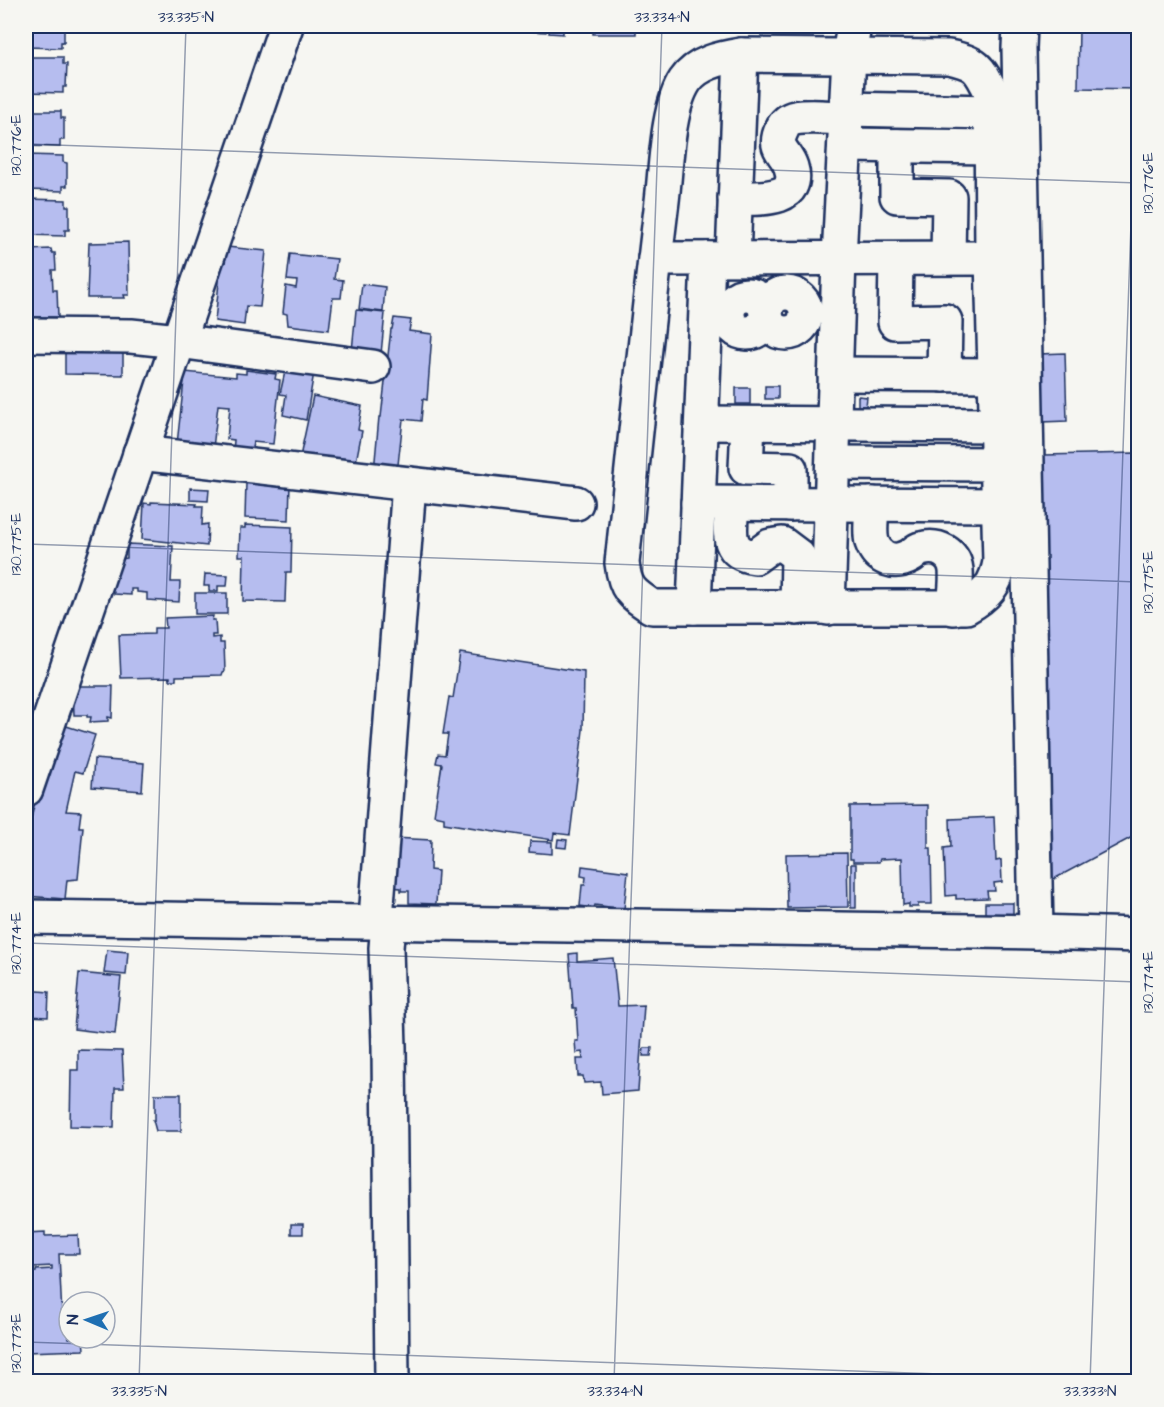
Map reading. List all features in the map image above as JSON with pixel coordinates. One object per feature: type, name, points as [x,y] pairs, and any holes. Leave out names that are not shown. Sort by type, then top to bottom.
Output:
[{"type":"street","points":[[26,789],[286,26]]},
{"type":"street","points":[[1020,26],[1036,932]]},
{"type":"street","points":[[813,608],[832,504],[835,374],[822,314],[839,259],[852,40]]},
{"type":"street","points":[[852,40],[971,62],[981,71],[991,92],[992,258],[1000,562],[998,577],[990,590],[979,600],[966,607],[652,607],[632,593],[624,580],[622,563],[655,259],[674,110],[685,81],[698,69],[716,59],[741,55],[852,40]]},
{"type":"street","points":[[694,607],[702,423],[737,309],[730,259],[741,55]]},
{"type":"street","points":[[846,124],[924,98],[991,112]]},
{"type":"street","points":[[735,198],[771,198],[779,196],[787,189],[792,180],[791,166],[778,144],[784,125],[793,118],[846,124],[897,146],[992,147]]},
{"type":"street","points":[[897,146],[897,196],[949,197],[948,258]]},
{"type":"street","points":[[655,259],[992,258]]},
{"type":"street","points":[[730,259],[737,309]]},
{"type":"street","points":[[896,259],[895,322],[945,321],[944,375]]},
{"type":"street","points":[[737,309],[787,333],[799,328],[806,318],[822,314]]},
{"type":"street","points":[[26,335],[130,336],[178,340],[373,367]]},
{"type":"street","points":[[835,374],[995,375]]},
{"type":"street","points":[[702,423],[834,424],[919,414],[996,425]]},
{"type":"street","points":[[748,423],[746,468],[790,468],[790,504]]},
{"type":"street","points":[[140,453],[576,503]]},
{"type":"street","points":[[832,463],[997,464]]},
{"type":"street","points":[[392,1382],[386,948],[383,922],[377,905],[409,484]]},
{"type":"street","points":[[698,503],[999,505]]},
{"type":"street","points":[[732,504],[730,537],[732,545],[746,556],[755,557],[770,546],[782,544],[798,556],[813,608]]},
{"type":"street","points":[[872,504],[872,541],[882,557],[891,561],[901,560],[918,550],[936,548],[945,551],[953,560],[956,571],[954,608]]},
{"type":"street","points":[[26,917],[1138,935]]},
{"type":"building","points":[[26,26],[64,26],[64,42],[61,42],[61,48],[26,47]]},
{"type":"building","points":[[505,26],[547,26],[546,32],[505,30]]},
{"type":"building","points":[[550,26],[563,26],[563,34],[549,33]]},
{"type":"building","points":[[593,26],[636,26],[636,34],[593,34]]},
{"type":"building","points":[[1079,26],[1138,26],[1138,89],[1078,88]]},
{"type":"building","points":[[26,57],[63,57],[63,64],[67,64],[66,87],[63,87],[63,93],[26,92]]},
{"type":"building","points":[[26,111],[61,111],[61,118],[64,118],[64,140],[60,140],[60,147],[26,146]]},
{"type":"building","points":[[26,155],[63,156],[63,162],[67,163],[67,186],[63,186],[63,191],[26,190]]},
{"type":"building","points":[[26,199],[66,200],[66,206],[69,206],[69,230],[65,230],[65,236],[26,235]]},
{"type":"building","points":[[128,242],[129,295],[124,295],[125,298],[87,298],[89,243]]},
{"type":"building","points":[[227,247],[266,251],[260,307],[246,306],[244,325],[215,321],[221,263],[225,263]]},
{"type":"building","points":[[51,249],[52,253],[55,253],[56,270],[52,270],[53,290],[57,290],[58,317],[26,317],[26,250]]},
{"type":"building","points":[[290,254],[337,259],[334,279],[343,280],[341,298],[333,298],[329,330],[288,325],[287,314],[283,313],[286,286],[296,288],[297,281],[287,280]]},
{"type":"building","points":[[362,284],[385,287],[383,312],[359,309]]},
{"type":"building","points":[[356,310],[385,313],[381,354],[352,351]]},
{"type":"building","points":[[394,318],[411,320],[409,331],[432,334],[427,400],[423,399],[421,421],[403,419],[397,474],[374,471],[379,417],[381,417]]},
{"type":"building","points":[[65,345],[123,346],[123,375],[65,374]]},
{"type":"building","points":[[1065,353],[1067,421],[1041,422],[1039,354]]},
{"type":"building","points":[[286,367],[314,372],[306,420],[283,415],[286,395],[280,394]]},
{"type":"building","points":[[246,370],[276,374],[275,379],[280,380],[273,444],[253,442],[251,455],[233,453],[234,440],[227,439],[230,406],[218,405],[213,448],[177,444],[185,372],[236,377],[236,373],[246,374]]},
{"type":"building","points":[[765,386],[778,386],[778,399],[765,399]]},
{"type":"building","points":[[736,388],[750,388],[750,404],[736,404]]},
{"type":"building","points":[[313,396],[362,406],[358,430],[362,431],[355,467],[300,457]]},
{"type":"building","points":[[858,396],[867,397],[866,406],[858,406]]},
{"type":"building","points":[[1136,453],[1138,834],[1052,880],[1044,455]]},
{"type":"building","points":[[246,482],[290,483],[289,520],[245,518]]},
{"type":"building","points":[[190,488],[209,489],[208,501],[190,500]]},
{"type":"building","points":[[151,502],[203,506],[202,525],[208,524],[207,546],[142,539],[144,503],[151,504]]},
{"type":"building","points":[[245,525],[292,527],[291,572],[286,572],[285,602],[243,601],[244,556],[239,556],[240,528],[245,528]]},
{"type":"building","points":[[127,544],[173,546],[171,582],[180,582],[179,602],[147,600],[147,593],[137,592],[137,589],[131,589],[131,595],[114,594],[109,591],[119,559],[127,558]]},
{"type":"building","points":[[205,574],[228,575],[227,586],[218,586],[218,591],[209,591],[209,586],[204,586]]},
{"type":"building","points":[[195,593],[227,593],[227,614],[195,614]]},
{"type":"building","points":[[213,616],[216,635],[212,635],[212,638],[220,637],[220,643],[224,643],[225,671],[222,675],[176,676],[176,680],[170,680],[170,677],[121,678],[119,635],[154,634],[154,628],[166,628],[165,618]]},
{"type":"building","points":[[460,653],[584,672],[583,730],[570,835],[554,833],[553,840],[444,823],[444,817],[434,815],[442,764],[436,763],[438,754],[445,755],[448,734],[443,734],[449,697],[453,698]]},
{"type":"building","points":[[73,686],[113,686],[112,718],[108,717],[108,721],[90,722],[91,717],[87,715],[74,715]]},
{"type":"building","points":[[60,724],[95,735],[83,773],[75,771],[66,811],[81,812],[79,827],[83,827],[78,879],[67,880],[65,899],[26,896],[26,830],[35,802],[39,802]]},
{"type":"building","points":[[94,759],[144,763],[142,791],[92,787]]},
{"type":"building","points":[[928,805],[932,904],[918,904],[918,907],[909,907],[909,904],[903,905],[902,858],[880,859],[879,862],[853,862],[853,859],[850,859],[850,806]]},
{"type":"building","points":[[994,817],[996,861],[1001,860],[1002,882],[994,883],[995,891],[987,891],[988,898],[956,899],[956,895],[946,896],[944,848],[951,847],[950,819]]},
{"type":"building","points":[[393,838],[431,840],[430,870],[438,871],[436,904],[409,903],[409,891],[390,887]]},
{"type":"building","points":[[558,839],[567,840],[566,848],[557,847]]},
{"type":"building","points":[[530,841],[552,842],[552,854],[529,852]]},
{"type":"building","points":[[847,853],[848,907],[787,908],[786,854]]},
{"type":"building","points":[[851,864],[856,864],[856,908],[851,908]]},
{"type":"building","points":[[582,866],[628,872],[624,909],[595,905],[594,908],[580,906],[582,885],[585,885],[586,877],[581,876]]},
{"type":"building","points":[[985,903],[1013,903],[1013,917],[985,916]]},
{"type":"building","points":[[107,950],[128,952],[126,975],[104,973]]},
{"type":"building","points":[[577,953],[577,961],[613,958],[618,1006],[644,1005],[638,1091],[602,1094],[601,1082],[584,1083],[583,1076],[578,1076],[577,1059],[583,1059],[582,1052],[576,1053],[575,1041],[578,1041],[576,1008],[573,1008],[569,954]]},
{"type":"building","points":[[79,973],[121,977],[115,1034],[74,1029]]},
{"type":"building","points":[[26,990],[49,992],[48,1017],[26,1016]]},
{"type":"building","points":[[644,1048],[652,1048],[651,1056],[643,1056]]},
{"type":"building","points":[[78,1050],[122,1051],[124,1088],[115,1088],[114,1127],[70,1126],[71,1070],[78,1070]]},
{"type":"building","points":[[155,1094],[181,1094],[181,1131],[156,1131],[153,1120],[155,1120]]},
{"type":"building","points":[[291,1224],[303,1224],[303,1234],[291,1234]]},
{"type":"building","points":[[45,1232],[45,1236],[78,1235],[79,1254],[59,1254],[61,1290],[57,1290],[57,1350],[84,1350],[26,1352],[26,1273],[52,1269],[52,1266],[33,1267],[33,1270],[26,1270],[26,1233]]}]
